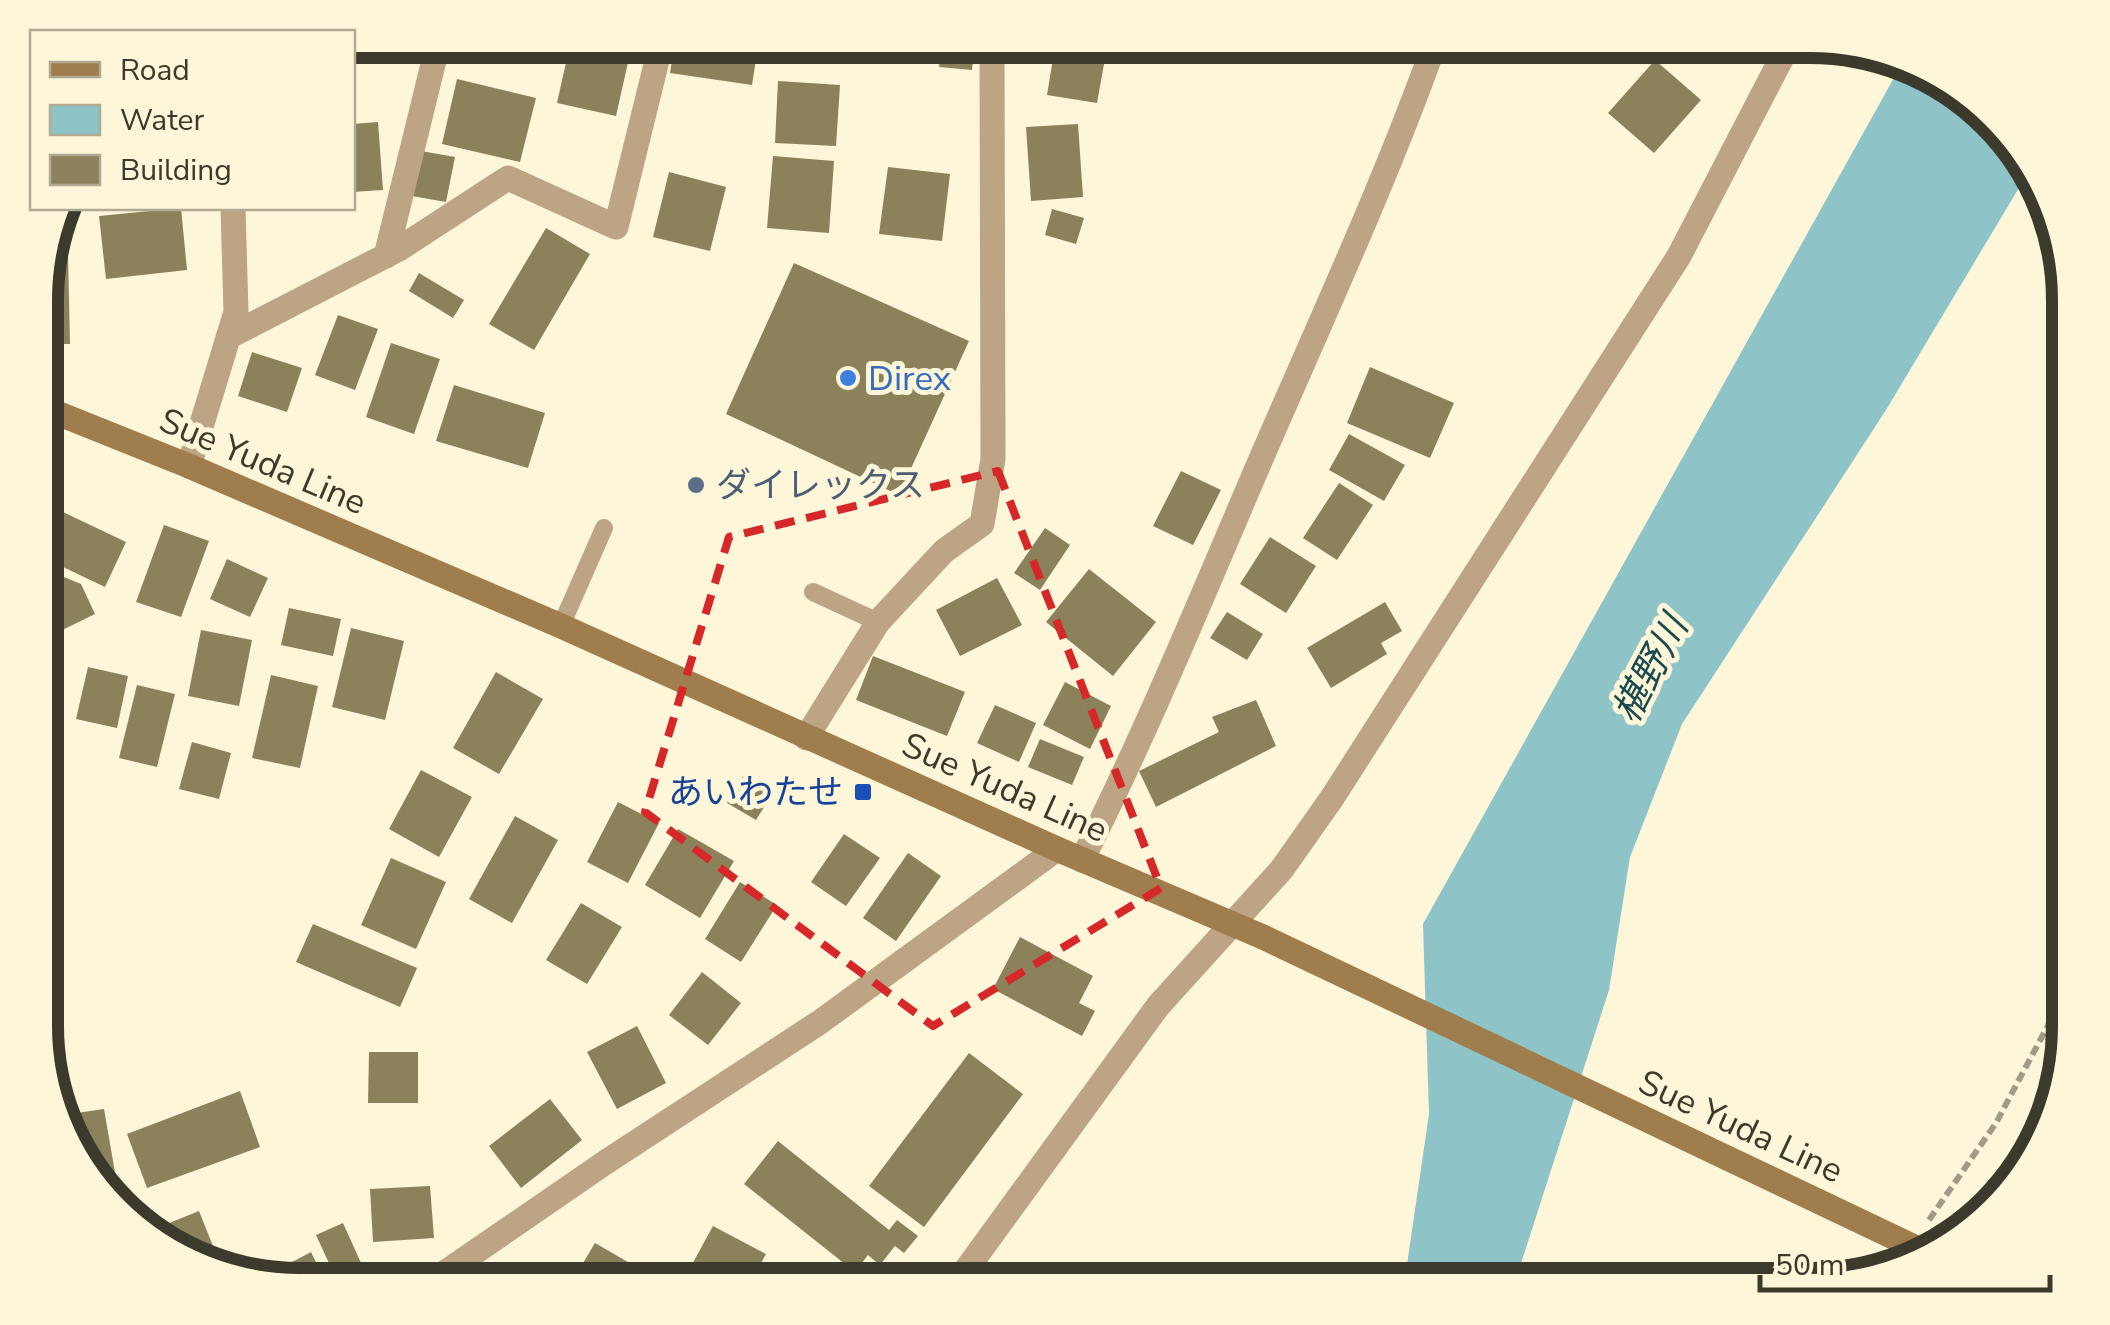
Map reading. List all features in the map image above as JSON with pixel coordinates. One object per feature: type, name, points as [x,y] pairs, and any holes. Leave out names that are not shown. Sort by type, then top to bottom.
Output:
[{"type":"main road","name":"Sue Yuda Line","points":[[58,413],[561,626],[1056,849],[1263,937],[1921,1241]]},
{"type":"street","points":[[386,256],[435,58]]},
{"type":"street","points":[[228,337],[386,256],[508,178],[616,227],[658,58]]},
{"type":"street","points":[[806,738],[878,622],[944,552],[982,524],[992,459],[992,58]]},
{"type":"street","points":[[1082,860],[1151,713],[1301,368],[1430,58]]},
{"type":"street","points":[[967,1268],[1158,1006],[1282,868],[1332,798],[1668,272],[1781,58]]},
{"type":"street","points":[[189,466],[236,312],[233,210]]},
{"type":"street","points":[[452,1268],[820,1022],[1056,849]]},
{"type":"lane","points":[[561,626],[604,528]]},
{"type":"lane","points":[[812,592],[878,622]]},
{"type":"path","points":[[1928,1237],[1938,1203],[1996,1123],[2052,1019]]},
{"type":"highlighted area","points":[[998,471],[1161,888],[933,1026],[645,812],[729,537]]},
{"type":"water","name":"椹野川","points":[[1896,74],[1945,98],[1982,128],[2022,182],[1886,410],[1682,724],[1630,857],[1609,990],[1520,1267],[1407,1267],[1429,1114],[1423,924]]},
{"type":"building","points":[[567,58],[629,58],[616,116],[557,103]]},
{"type":"building","points":[[672,58],[756,58],[752,85],[670,73]]},
{"type":"building","points":[[940,58],[973,58],[972,70],[939,67]]},
{"type":"building","points":[[1053,58],[1105,58],[1097,103],[1047,95]]},
{"type":"building","points":[[1655,60],[1701,100],[1654,153],[1608,113]]},
{"type":"building","points":[[457,79],[536,98],[520,162],[442,144]]},
{"type":"building","points":[[778,81],[840,85],[836,146],[775,143]]},
{"type":"building","points":[[378,122],[383,190],[355,192],[355,124]]},
{"type":"building","points":[[1078,124],[1083,197],[1031,201],[1026,127]]},
{"type":"building","points":[[421,151],[455,157],[446,202],[412,196]]},
{"type":"building","points":[[773,156],[834,161],[829,233],[767,228]]},
{"type":"building","points":[[888,167],[950,174],[942,241],[879,234]]},
{"type":"building","points":[[669,172],[726,187],[710,251],[653,237]]},
{"type":"building","points":[[1052,209],[1084,218],[1076,244],[1045,235]]},
{"type":"building","points":[[181,210],[187,270],[106,279],[99,216]]},
{"type":"building","points":[[546,228],[590,254],[534,350],[489,324]]},
{"type":"building","points":[[63,255],[68,255],[70,344],[58,344]]},
{"type":"building","name":"Direx","points":[[794,263],[969,341],[899,495],[726,414]]},
{"type":"building","points":[[419,273],[464,300],[453,318],[409,291]]},
{"type":"building","points":[[338,315],[378,329],[355,390],[315,375]]},
{"type":"building","points":[[391,343],[440,359],[414,434],[366,417]]},
{"type":"building","points":[[252,352],[302,368],[287,412],[238,396]]},
{"type":"building","points":[[1370,367],[1454,403],[1430,458],[1347,423]]},
{"type":"building","points":[[454,385],[545,413],[528,468],[436,441]]},
{"type":"building","points":[[1349,434],[1405,465],[1384,501],[1329,470]]},
{"type":"building","points":[[1181,471],[1221,490],[1193,545],[1153,526]]},
{"type":"building","points":[[1339,483],[1373,505],[1337,560],[1303,538]]},
{"type":"building","points":[[58,510],[126,542],[105,587],[58,565]]},
{"type":"building","points":[[164,525],[209,541],[181,617],[136,602]]},
{"type":"building","points":[[1045,528],[1070,545],[1040,590],[1014,573]]},
{"type":"building","points":[[1270,537],[1316,566],[1286,613],[1240,584]]},
{"type":"building","points":[[227,559],[268,578],[250,617],[210,599]]},
{"type":"building","points":[[1089,569],[1156,622],[1113,676],[1046,622]]},
{"type":"building","points":[[64,577],[81,584],[95,614],[58,632],[58,580]]},
{"type":"building","points":[[997,578],[1022,625],[960,656],[936,610]]},
{"type":"building","points":[[1385,602],[1402,631],[1381,643],[1387,654],[1331,688],[1307,648]]},
{"type":"building","points":[[289,608],[341,619],[333,656],[281,645]]},
{"type":"building","points":[[1227,612],[1263,634],[1247,660],[1210,638]]},
{"type":"building","points":[[351,628],[404,641],[385,720],[332,707]]},
{"type":"building","points":[[201,630],[252,640],[239,706],[188,696]]},
{"type":"building","points":[[873,656],[965,692],[947,736],[856,700]]},
{"type":"building","points":[[88,667],[128,676],[117,728],[76,719]]},
{"type":"building","points":[[496,672],[543,699],[499,774],[453,748]]},
{"type":"building","points":[[271,675],[318,686],[300,768],[252,758]]},
{"type":"building","points":[[1065,682],[1111,706],[1090,749],[1043,725]]},
{"type":"building","points":[[137,685],[175,694],[157,767],[119,758]]},
{"type":"building","points":[[1256,700],[1276,746],[1156,807],[1139,771],[1219,732],[1212,717]]},
{"type":"building","points":[[995,705],[1036,723],[1019,762],[977,743]]},
{"type":"building","points":[[1040,739],[1084,757],[1072,785],[1028,767]]},
{"type":"building","points":[[192,742],[231,753],[219,799],[179,789]]},
{"type":"building","points":[[421,770],[472,797],[439,857],[389,829]]},
{"type":"building","points":[[743,776],[773,793],[756,820],[727,803]]},
{"type":"building","points":[[618,802],[659,823],[628,883],[587,862]]},
{"type":"building","points":[[515,816],[558,840],[512,923],[469,899]]},
{"type":"building","points":[[678,829],[734,861],[700,918],[645,885]]},
{"type":"building","points":[[844,834],[880,858],[846,906],[811,882]]},
{"type":"building","points":[[908,853],[941,876],[896,941],[863,918]]},
{"type":"building","points":[[391,858],[446,882],[416,949],[361,925]]},
{"type":"building","points":[[740,882],[777,905],[741,962],[705,939]]},
{"type":"building","points":[[581,903],[622,927],[587,984],[546,960]]},
{"type":"building","points":[[313,924],[417,968],[400,1007],[296,962]]},
{"type":"building","points":[[1020,937],[1093,976],[1079,1003],[1095,1011],[1082,1036],[993,989]]},
{"type":"building","points":[[702,972],[741,1003],[708,1045],[669,1015]]},
{"type":"building","points":[[637,1026],[666,1083],[617,1109],[587,1052]]},
{"type":"building","points":[[369,1052],[418,1052],[418,1103],[368,1103]]},
{"type":"building","points":[[969,1053],[1023,1094],[924,1227],[869,1186]]},
{"type":"building","points":[[240,1091],[260,1147],[147,1188],[127,1134]]},
{"type":"building","points":[[550,1099],[582,1140],[521,1188],[489,1146]]},
{"type":"building","points":[[104,1109],[117,1184],[98,1160],[74,1113]]},
{"type":"building","points":[[778,1141],[889,1230],[897,1220],[918,1236],[904,1253],[895,1246],[880,1265],[868,1255],[858,1268],[850,1268],[744,1184]]},
{"type":"building","points":[[430,1186],[434,1238],[373,1242],[370,1189]]},
{"type":"building","points":[[199,1211],[216,1252],[192,1243],[163,1225]]},
{"type":"building","points":[[343,1223],[363,1268],[331,1268],[316,1235]]},
{"type":"building","points":[[713,1226],[766,1254],[758,1268],[690,1268]]},
{"type":"building","points":[[595,1243],[638,1268],[580,1268]]},
{"type":"building","points":[[311,1252],[319,1268],[294,1267],[292,1262]]},
{"type":"place","name":"Direx","points":[[848,378]]},
{"type":"place","name":"ダイレックス","points":[[696,485]]},
{"type":"place","name":"あいわたせ","points":[[863,792]]}]
